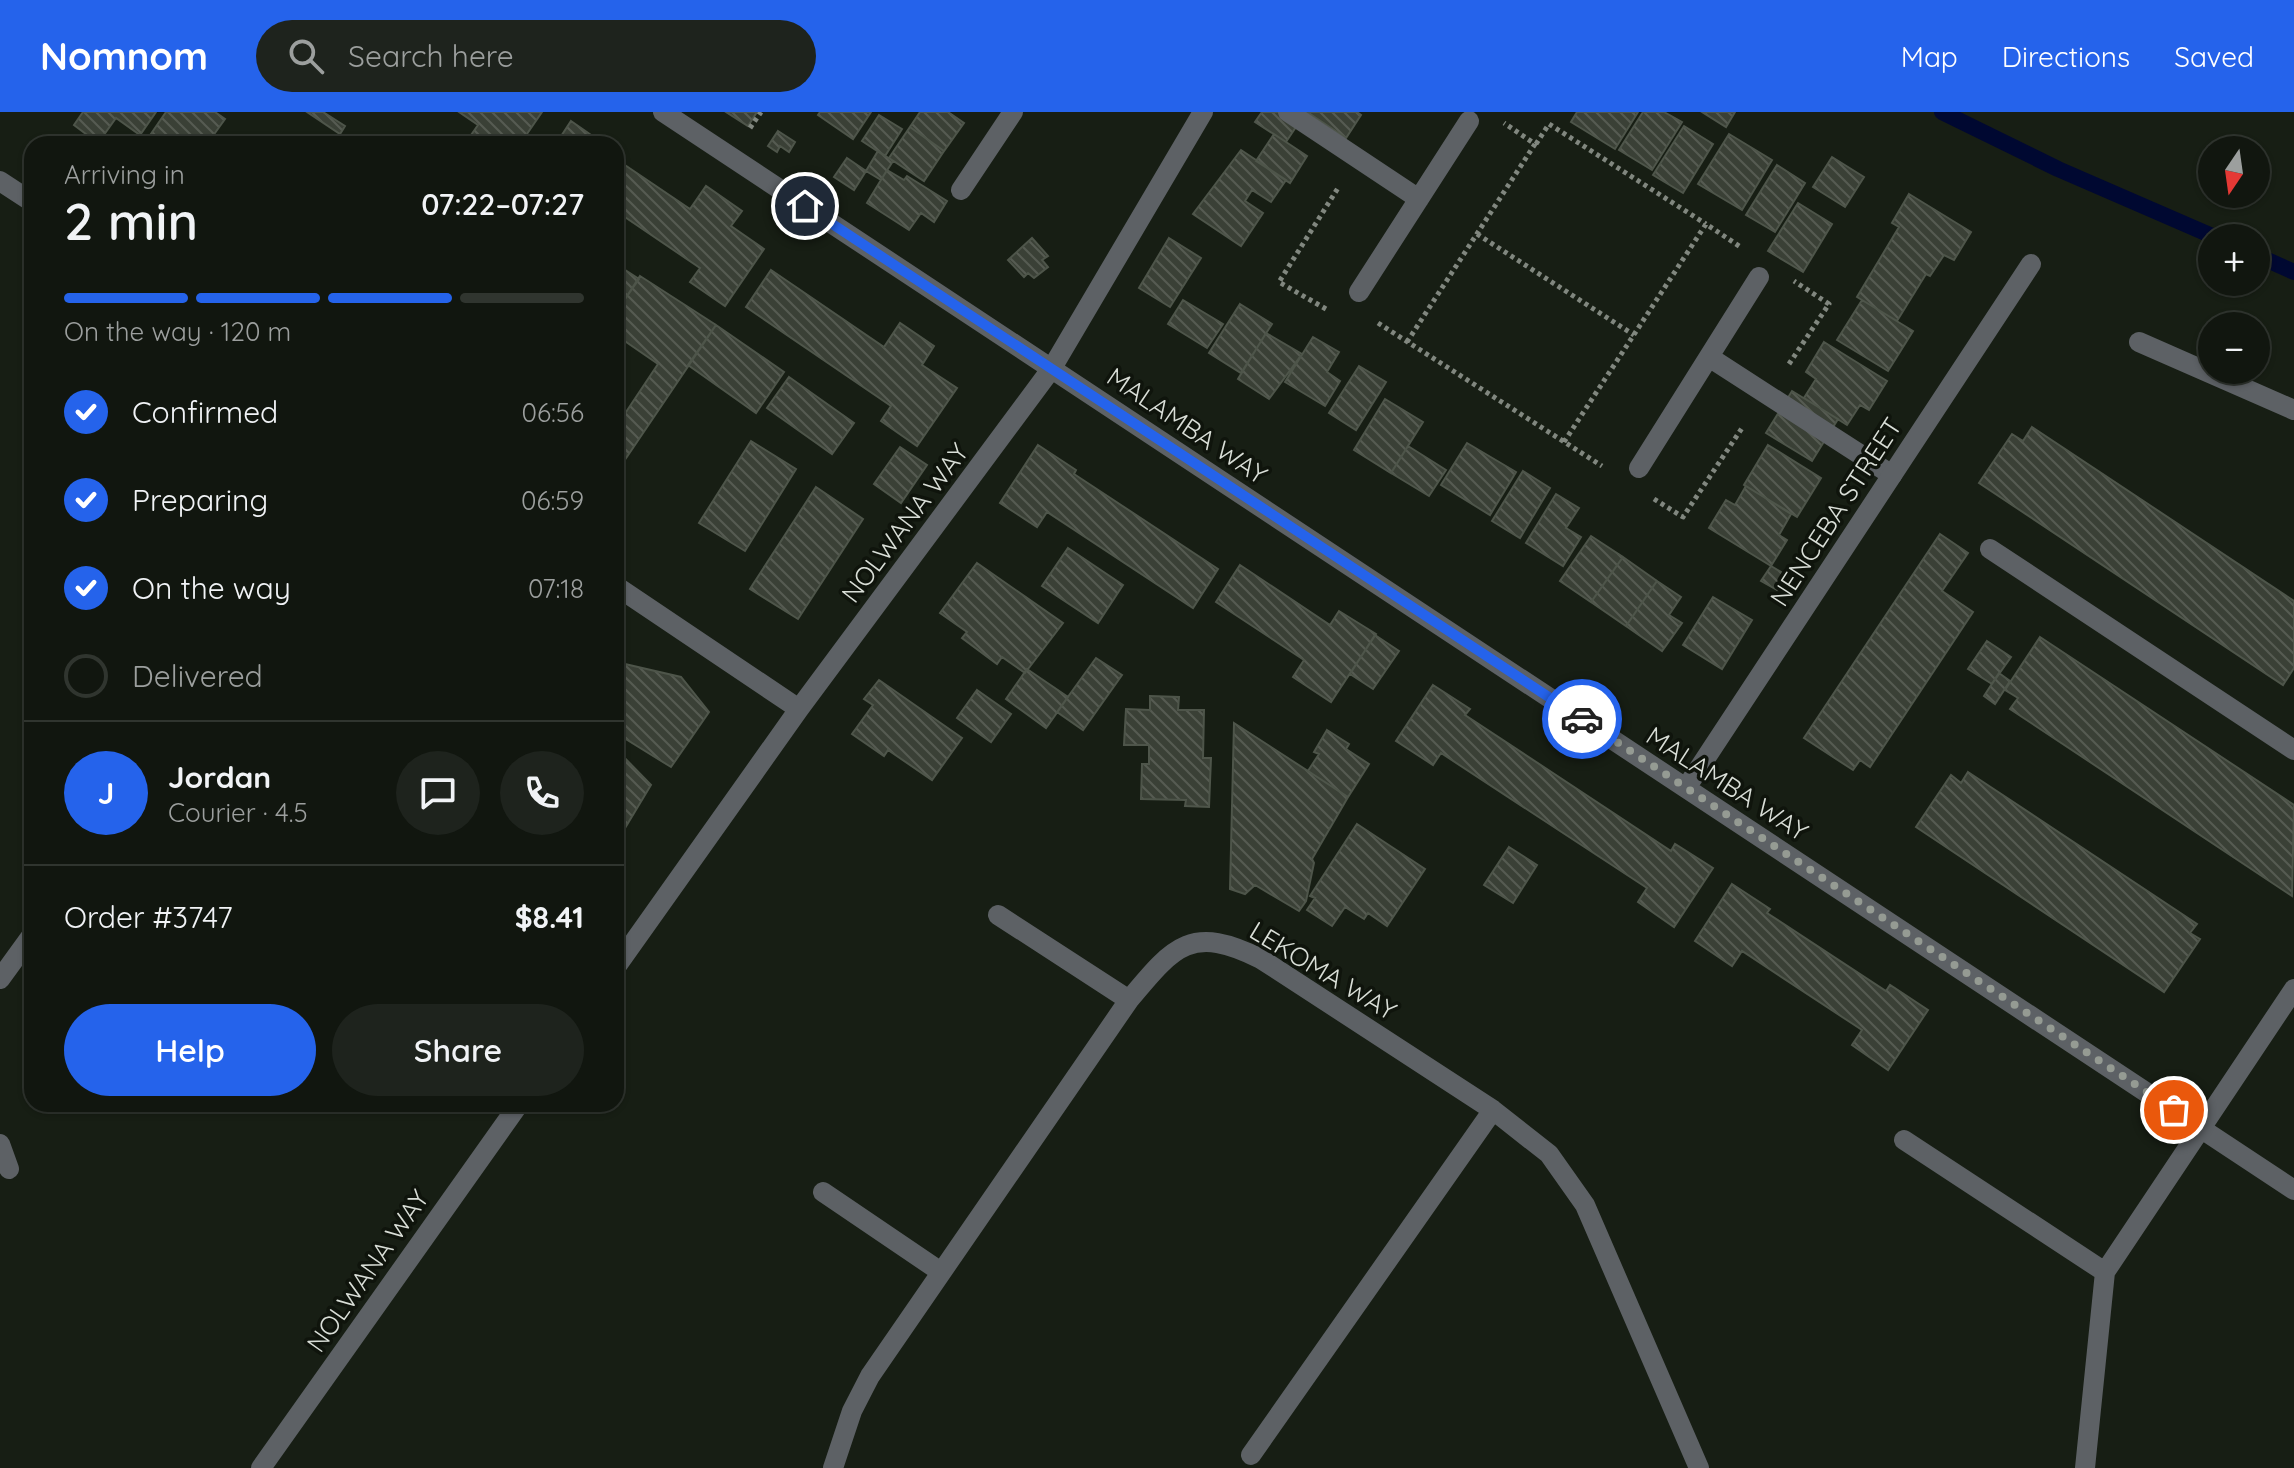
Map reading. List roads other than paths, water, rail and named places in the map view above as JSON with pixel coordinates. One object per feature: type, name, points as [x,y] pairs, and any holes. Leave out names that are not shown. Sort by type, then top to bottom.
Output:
[{"type":"street","name":"MALAMBA WAY","points":[[663,112],[2294,1190]]},
{"type":"street","points":[[961,190],[1013,112]]},
{"type":"street","name":"NOLWANA WAY","points":[[624,956],[799,709],[1052,368],[1203,112]]},
{"type":"street","points":[[1288,112],[1419,199]]},
{"type":"street","points":[[1359,292],[1469,121]]},
{"type":"street","points":[[0,181],[24,197]]},
{"type":"street","name":"NENCEBA STREET","points":[[1686,788],[2031,264]]},
{"type":"street","points":[[1639,468],[1759,277]]},
{"type":"street","points":[[2139,342],[2294,410]]},
{"type":"street","points":[[1709,357],[1892,475]]},
{"type":"street","points":[[1990,549],[2294,750]]},
{"type":"street","points":[[624,591],[799,709]]},
{"type":"street","points":[[998,915],[1129,1000]]},
{"type":"street","name":"LEKOMA WAY","points":[[833,1468],[852,1411],[870,1376],[1129,1000],[1172,953],[1187,945],[1223,941],[1261,959],[1493,1110],[1549,1154],[1580,1196],[1699,1468]]},
{"type":"street","points":[[0,979],[24,946]]},
{"type":"street","points":[[2085,1468],[2105,1272],[2294,989]]},
{"type":"street","points":[[1251,1455],[1493,1110]]},
{"type":"street","name":"NOLWANA WAY","points":[[261,1468],[513,1112]]},
{"type":"street","points":[[1904,1140],[2105,1272]]},
{"type":"street","points":[[0,1144],[9,1169]]},
{"type":"street","points":[[823,1192],[941,1272]]},
{"type":"waterway","points":[[1942,112],[2058,169],[2198,230]]},
{"type":"waterway","points":[[2270,261],[2294,272]]}]
